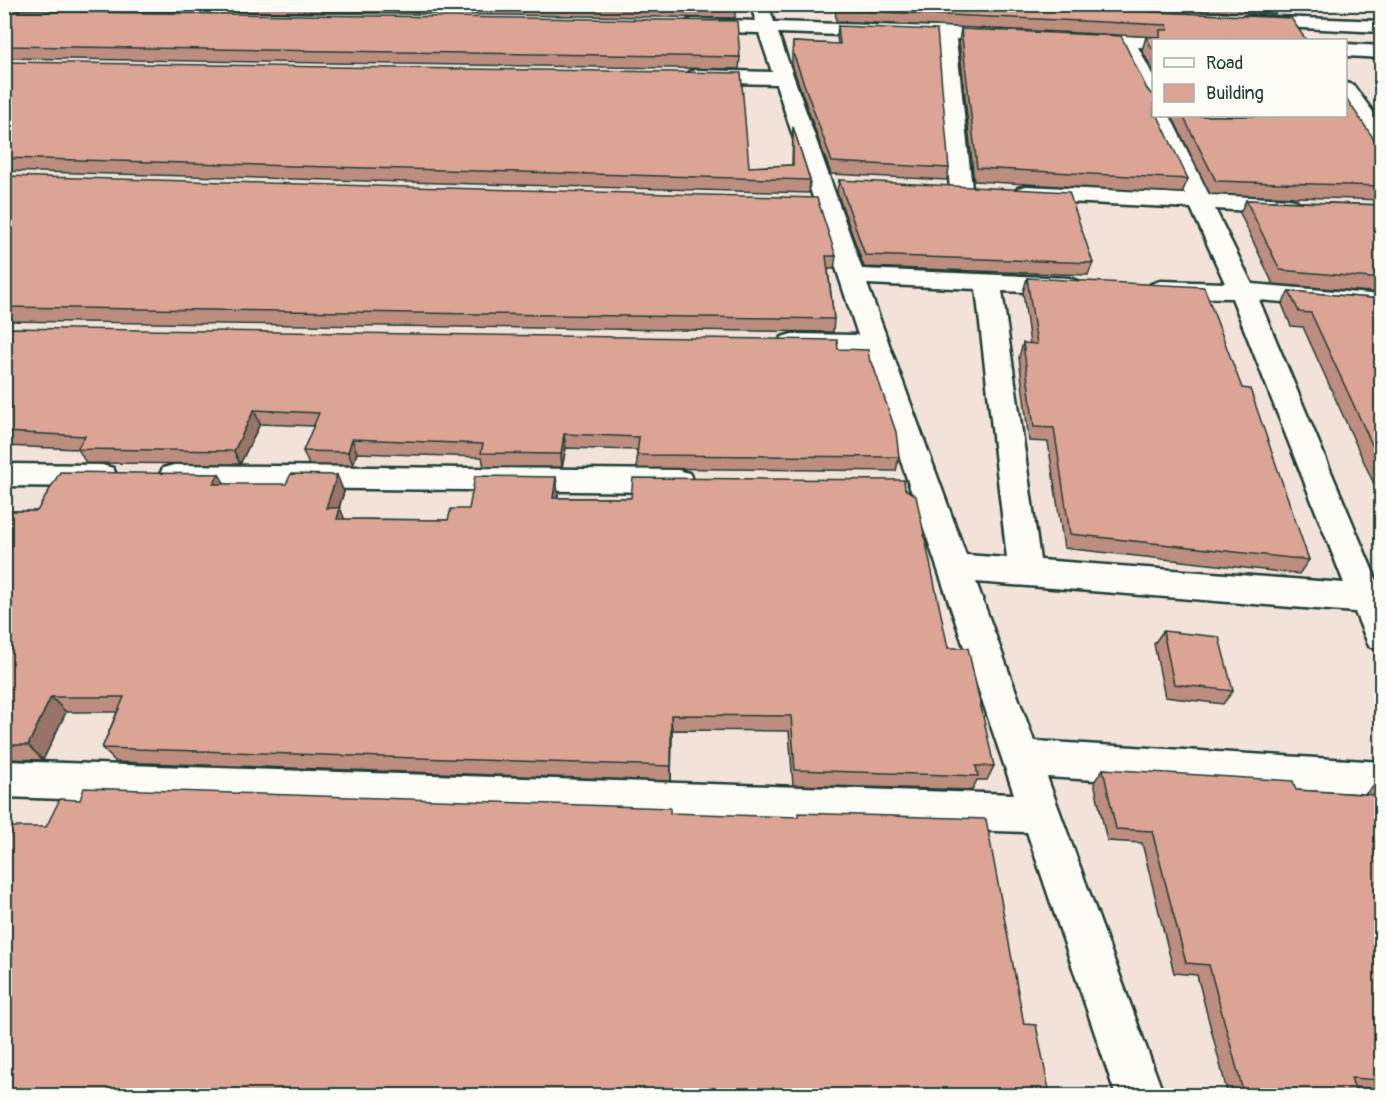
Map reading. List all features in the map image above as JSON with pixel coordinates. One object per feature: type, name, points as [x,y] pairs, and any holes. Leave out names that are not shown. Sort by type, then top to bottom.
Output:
[{"type":"street","points":[[1287,4],[1299,24]]},
{"type":"street","points":[[4,14],[21,10]]},
{"type":"street","points":[[1096,15],[1116,10],[1141,17]]},
{"type":"street","points":[[671,24],[763,15],[946,33],[1018,36]]},
{"type":"street","points":[[763,15],[875,344],[1140,1095]]},
{"type":"street","points":[[1231,21],[1382,27]]},
{"type":"street","points":[[946,33],[961,189]]},
{"type":"street","points":[[1066,38],[1152,42]]},
{"type":"street","points":[[1126,41],[1152,96]]},
{"type":"street","points":[[1347,50],[1382,52]]},
{"type":"street","points":[[675,76],[783,78]]},
{"type":"street","points":[[1347,90],[1382,140]]},
{"type":"street","points":[[1160,117],[1242,291],[1373,600],[1382,636]]},
{"type":"street","points":[[938,188],[985,191]]},
{"type":"street","points":[[1009,192],[1314,207]]},
{"type":"street","points":[[852,276],[1092,286]]},
{"type":"street","points":[[988,283],[1024,572]]},
{"type":"street","points":[[1138,288],[1242,291],[1382,303]]},
{"type":"street","points":[[768,343],[875,344]]},
{"type":"street","points":[[4,475],[710,482]]},
{"type":"street","points":[[889,484],[925,484]]},
{"type":"street","points":[[954,567],[1373,600]]},
{"type":"street","points":[[1021,758],[1382,780]]},
{"type":"street","points":[[4,780],[1041,814]]},
{"type":"building","points":[[633,4],[735,4],[735,6]]},
{"type":"building","points":[[837,4],[975,4],[1291,18],[1305,39],[1152,39],[1152,48],[1146,37],[1160,37],[1160,30],[1168,30],[1167,25],[837,10]]},
{"type":"building","points":[[4,11],[737,21],[740,57],[4,46]]},
{"type":"building","points":[[838,26],[937,30],[949,168],[832,162],[793,53],[793,42],[840,44]]},
{"type":"building","points":[[961,29],[1121,36],[1147,89],[1152,94],[1152,117],[1158,117],[1188,179],[977,168]]},
{"type":"building","points":[[4,62],[741,73],[749,167],[793,165],[793,127],[810,180],[4,158]]},
{"type":"building","points":[[1347,99],[1382,151],[1382,186],[1216,181],[1184,117],[1347,117]]},
{"type":"building","points":[[4,176],[817,198],[836,256],[826,256],[834,319],[4,307]]},
{"type":"building","points":[[839,180],[1069,192],[1093,263],[865,255]]},
{"type":"building","points":[[1246,200],[1382,205],[1382,279],[1280,270]]},
{"type":"building","points":[[1027,278],[1204,287],[1242,388],[1250,389],[1309,560],[1070,534],[1054,428],[1034,427],[1023,343],[1037,344]]},
{"type":"building","points":[[1289,291],[1382,299],[1382,466],[1311,313],[1299,312]]},
{"type":"building","points":[[4,328],[837,340],[838,349],[868,350],[870,362],[872,362],[896,432],[899,457],[637,455],[639,437],[564,434],[561,454],[481,453],[483,444],[352,439],[348,452],[303,451],[319,413],[254,410],[234,451],[77,449],[85,436],[4,432]]},
{"type":"building","points":[[60,472],[219,474],[213,484],[286,484],[291,474],[337,475],[326,508],[340,508],[337,519],[448,520],[451,509],[469,509],[475,476],[556,477],[553,498],[631,498],[633,478],[904,480],[905,489],[916,496],[948,648],[968,648],[994,766],[976,766],[978,776],[795,770],[791,716],[671,715],[671,766],[102,748],[124,697],[51,697],[28,745],[4,745],[4,511],[37,511]]},
{"type":"building","points":[[1163,631],[1219,637],[1233,691],[1174,684]]},
{"type":"building","points":[[1103,769],[1293,781],[1296,790],[1377,795],[1374,786],[1382,786],[1382,1080],[1351,1078],[1357,1095],[1244,1095],[1209,965],[1186,963],[1152,831],[1116,829]]},
{"type":"building","points":[[84,788],[670,808],[670,813],[798,817],[798,813],[986,819],[1024,1024],[1036,1025],[1050,1095],[4,1095],[4,827],[46,827],[60,799],[80,800]]}]
